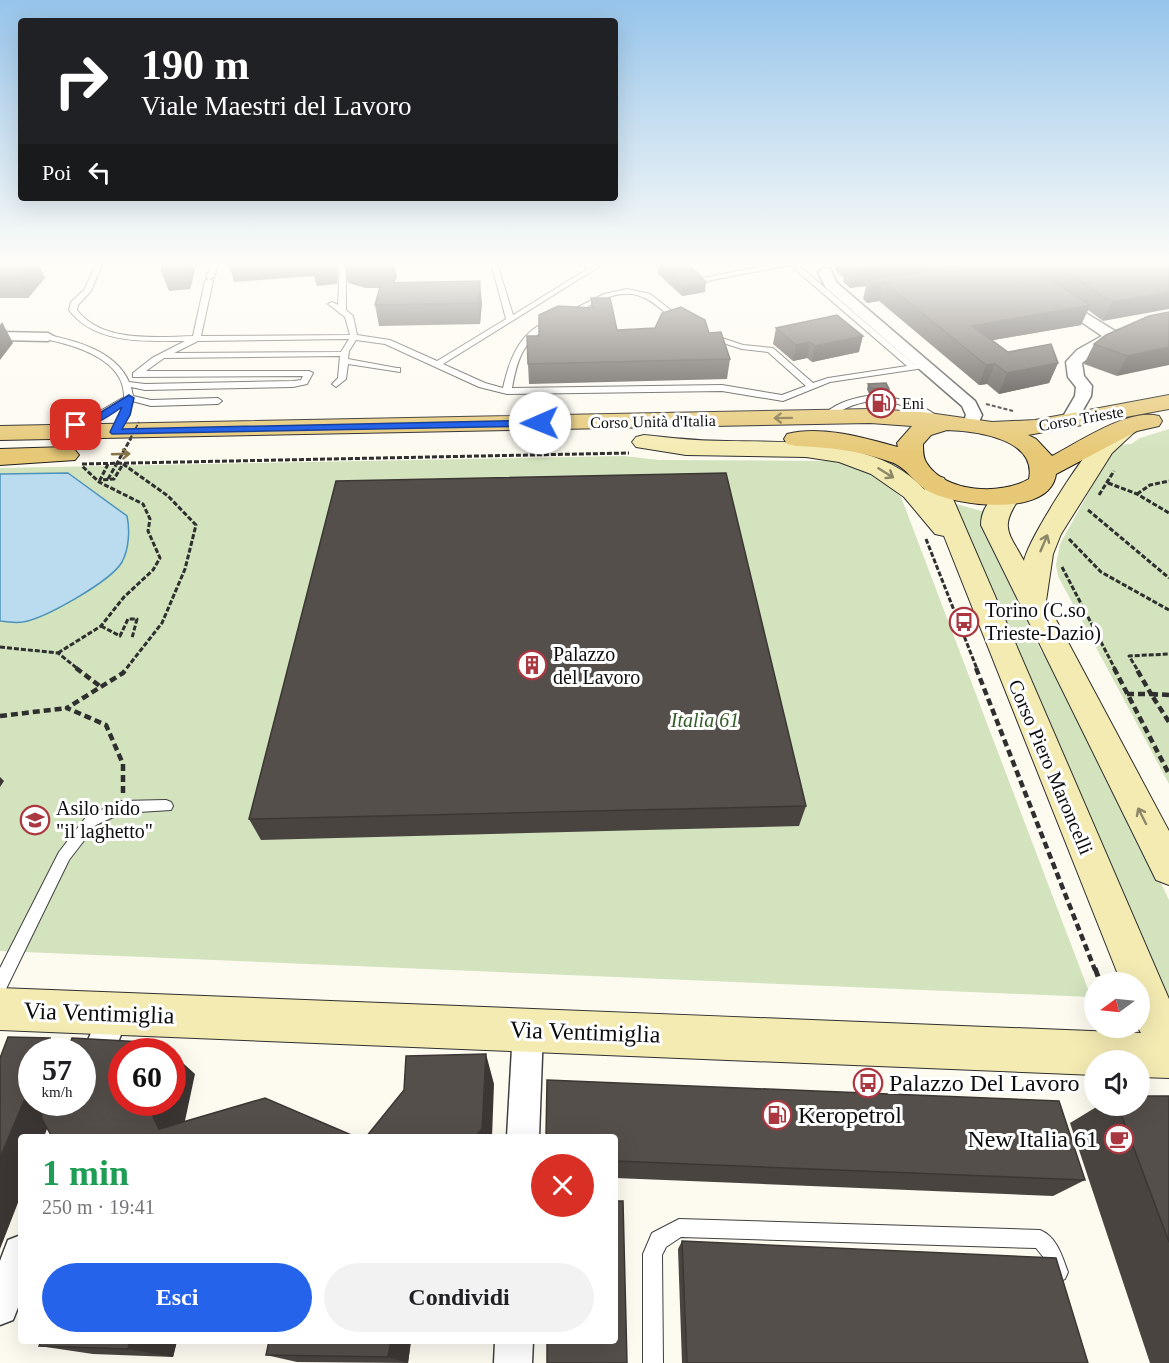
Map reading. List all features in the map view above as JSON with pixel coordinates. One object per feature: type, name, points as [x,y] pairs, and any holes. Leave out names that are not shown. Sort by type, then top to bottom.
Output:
[{"type":"main road","name":"Corso Trieste","points":[[943,422],[982,426],[1035,427],[1169,402]]},
{"type":"main road","name":"Corso Unità d'Italia","points":[[11,433],[870,416],[943,422]]},
{"type":"main road","name":"Corso Trieste","points":[[1045,470],[1129,426],[1169,416]]},
{"type":"main road","points":[[943,422],[930,426],[914,436],[908,450],[911,460],[921,473],[935,483],[973,497],[1006,499],[1034,490],[1042,483],[1045,470],[1043,462],[1029,446],[982,426]]},
{"type":"main road","points":[[1032,600],[1040,554],[1048,534],[1103,449],[1129,426]]},
{"type":"main road","name":"Corso Unità d'Italia","points":[[0,457],[636,447],[830,439],[869,445],[911,460]]},
{"type":"main road","points":[[636,447],[812,449],[835,452],[863,461],[888,474],[915,496],[938,519],[963,556]]},
{"type":"main road","name":"Corso Piero Maroncelli","points":[[935,483],[963,556],[1169,1050]]},
{"type":"main road","points":[[1006,499],[996,511],[992,525],[1169,868]]},
{"type":"main road","name":"Via Ventimiglia","points":[[0,1009],[1169,1056]]},
{"type":"street","points":[[876,327],[919,366],[969,404],[982,426]]},
{"type":"street","points":[[1098,327],[1114,337]]},
{"type":"street","points":[[1069,420],[1083,396],[1084,386],[1076,377],[1074,362],[1080,354],[1114,337],[1155,327]]},
{"type":"street","points":[[0,336],[48,336]]},
{"type":"street","points":[[96,1060],[114,1014]]},
{"type":"street","points":[[523,1134],[528,1030]]},
{"type":"street","points":[[0,1307],[18,1261]]},
{"type":"street","points":[[513,1363],[514,1344]]},
{"type":"lane","points":[[100,327],[121,336],[354,337],[387,342],[482,385],[507,391],[722,388],[783,398],[840,378],[919,366]]},
{"type":"lane","points":[[126,384],[163,356],[197,338],[200,327]]},
{"type":"lane","points":[[336,384],[342,379],[345,357],[354,337],[352,327]]},
{"type":"lane","points":[[438,364],[497,327]]},
{"type":"lane","points":[[507,391],[516,352],[531,333],[544,327]]},
{"type":"lane","points":[[870,327],[919,366]]},
{"type":"lane","points":[[702,331],[716,340],[770,350],[813,387]]},
{"type":"lane","points":[[48,336],[86,347],[114,368],[126,384],[129,398],[125,415],[116,432]]},
{"type":"lane","points":[[163,356],[345,357],[397,370]]},
{"type":"lane","points":[[126,384],[145,387],[292,384],[304,382],[309,373],[138,374]]},
{"type":"lane","points":[[11,433],[88,422],[129,398],[151,403],[218,401]]},
{"type":"lane","points":[[0,984],[64,856],[91,821],[121,807],[166,806]]},
{"type":"lane","points":[[653,1363],[652,1254],[658,1240],[679,1228],[1040,1239],[1052,1252],[1062,1285]]},
{"type":"path","points":[[107,479],[139,422]]},
{"type":"path","points":[[123,464],[636,447]]},
{"type":"path","points":[[1082,520],[1108,483],[1119,462]]},
{"type":"path","points":[[58,653],[101,626],[124,597],[153,570],[160,558],[148,531],[150,519],[143,504],[99,482],[80,464]]},
{"type":"path","points":[[108,464],[100,480],[114,479],[123,464]]},
{"type":"path","points":[[0,716],[67,708],[123,673],[162,623],[185,568],[196,525],[168,496],[123,464]]},
{"type":"path","points":[[1137,494],[1150,485],[1169,481]]},
{"type":"path","points":[[1108,483],[1137,494],[1169,513]]},
{"type":"path","points":[[1088,510],[1169,578]]},
{"type":"path","points":[[922,530],[1096,972]]},
{"type":"path","points":[[1065,547],[1076,530]]},
{"type":"path","points":[[1069,539],[1082,556],[1101,573],[1169,610]]},
{"type":"path","points":[[1062,566],[1169,774]]},
{"type":"path","points":[[101,626],[120,636],[128,619],[137,619],[132,638]]},
{"type":"path","points":[[0,647],[58,653],[101,687]]},
{"type":"path","points":[[1169,654],[1130,656],[1169,722]]},
{"type":"path","points":[[1127,694],[1169,695]]},
{"type":"path","points":[[67,708],[106,725],[123,764],[121,807]]},
{"type":"green space","points":[[1169,429],[1169,784],[1058,576],[1056,565],[1060,544],[1115,445],[1131,444],[1140,438]]},
{"type":"green space","name":"Italia 61","points":[[624,456],[659,460],[833,461],[873,473],[901,497],[1084,979],[1084,997],[0,951],[0,468]]},
{"type":"green space","points":[[949,502],[985,512],[981,521],[1041,651],[1066,684],[1169,900],[1169,1003]]},
{"type":"water","points":[[68,473],[127,516],[128,539],[122,562],[105,579],[77,598],[47,614],[23,622],[0,621],[0,474]]},
{"type":"building","points":[[539,327],[616,327],[617,330],[656,327],[707,327],[709,333],[721,332],[730,359],[528,364],[527,336],[539,336]]},
{"type":"building","points":[[851,327],[863,336],[815,346],[810,342],[796,345],[776,328]]},
{"type":"building","points":[[939,327],[973,327],[1008,352],[1051,344],[1058,363],[1007,373],[995,364],[986,365]]},
{"type":"building","points":[[1125,327],[1169,327],[1169,347],[1127,356],[1094,344],[1106,335]]},
{"type":"building","points":[[886,383],[889,389],[871,388],[868,384]]},
{"type":"building","points":[[876,398],[884,398],[896,402],[877,402]]},
{"type":"building","name":"Palazzo del Lavoro","points":[[726,473],[806,806],[249,819],[336,481]]},
{"type":"building","points":[[8,1037],[50,1038],[18,1038],[18,1115],[0,1158],[0,1058]]},
{"type":"building","points":[[96,1039],[108,1040],[108,1116],[153,1116],[159,1129],[265,1098],[349,1134],[50,1134],[41,1117],[96,1116]]},
{"type":"building","points":[[486,1054],[482,1129],[478,1134],[368,1134],[404,1090],[406,1056]]},
{"type":"building","points":[[547,1080],[1059,1101],[1085,1180],[618,1161],[618,1134],[546,1134]]},
{"type":"building","points":[[1150,1096],[1169,1096],[1169,1242],[1122,1116],[1150,1116]]},
{"type":"building","points":[[618,1201],[623,1201],[627,1363],[547,1363],[547,1344],[618,1344]]},
{"type":"building","points":[[682,1241],[1056,1258],[1088,1363],[687,1363]]},
{"type":"building","points":[[40,1344],[129,1344],[128,1349],[39,1346]]},
{"type":"building","points":[[268,1344],[390,1344],[388,1357],[266,1355]]},
{"type":"place","name":"Eni","points":[[881,403]]},
{"type":"place","name":"Torino (C.so Trieste-Dazio)","points":[[964,622]]},
{"type":"place","name":"Palazzo del Lavoro","points":[[532,665]]},
{"type":"place","name":"Asilo nido \"il laghetto\"","points":[[35,820]]},
{"type":"place","name":"Palazzo Del Lavoro","points":[[868,1083]]},
{"type":"place","name":"Keropetrol","points":[[777,1115]]},
{"type":"place","name":"New Italia 61","points":[[1119,1139]]},
{"type":"route","points":[[76,425],[102,416],[129,398],[125,415],[116,432],[540,423]]}]
